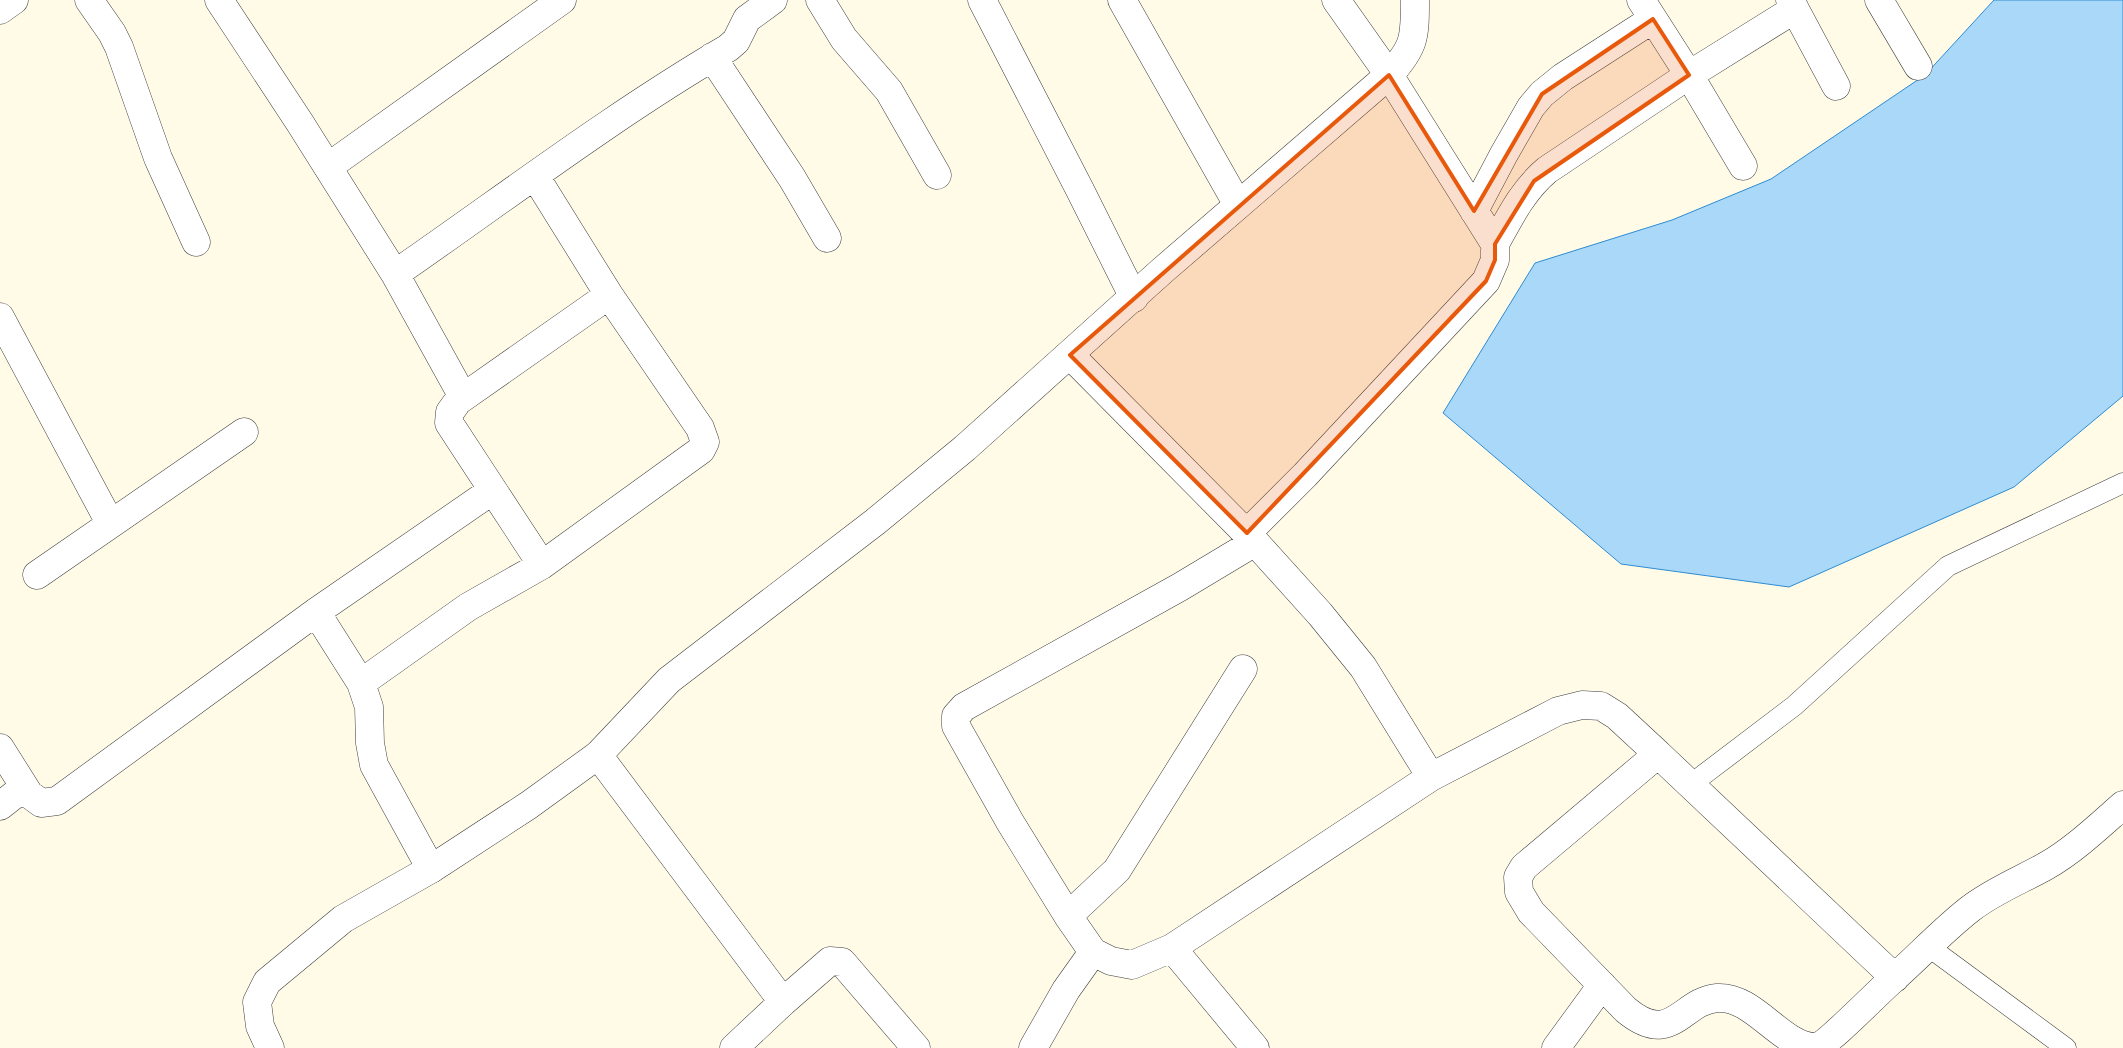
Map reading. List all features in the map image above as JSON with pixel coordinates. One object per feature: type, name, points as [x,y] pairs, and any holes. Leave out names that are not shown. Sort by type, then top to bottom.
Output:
[{"type":"street","points":[[0,10],[14,0]]},
{"type":"street","points":[[89,0],[119,47],[126,72],[158,158],[196,242]]},
{"type":"street","points":[[219,0],[395,274],[462,398]]},
{"type":"street","points":[[328,167],[562,0]]},
{"type":"street","points":[[395,274],[641,101],[736,41],[747,19],[773,0]]},
{"type":"street","points":[[820,0],[844,39],[889,91],[937,175]]},
{"type":"street","points":[[982,0],[1134,298]]},
{"type":"street","points":[[1122,0],[1238,205]]},
{"type":"street","points":[[1336,0],[1389,75],[1495,244]]},
{"type":"street","points":[[1879,0],[1918,66]]},
{"type":"street","points":[[270,1048],[260,1026],[257,1002],[267,982],[343,919],[431,869],[528,805],[598,755],[669,680],[875,522],[965,448],[1238,205],[1389,75],[1412,45],[1415,25],[1415,1]]},
{"type":"street","points":[[1836,86],[1792,5],[1589,140],[1534,181],[1522,196],[1495,244],[1495,260],[1486,281],[1305,475],[1251,538],[1180,587],[964,707],[956,716],[956,726],[1006,814],[1068,916],[1093,952],[1111,961],[1132,965],[1172,948],[1431,777],[1558,711],[1582,705],[1601,706],[1617,716],[1895,978]]},
{"type":"street","points":[[1474,211],[1508,146],[1531,107],[1542,94],[1647,10],[1689,75],[1743,166]]},
{"type":"street","points":[[712,57],[792,178],[827,238]]},
{"type":"street","points":[[361,683],[468,607],[542,565],[701,450],[705,442],[700,428],[609,295],[535,176]]},
{"type":"street","points":[[542,565],[449,424],[450,412],[462,398],[609,295]]},
{"type":"street","points":[[0,317],[110,523]]},
{"type":"street","points":[[1070,355],[1251,538],[1320,614],[1363,667],[1431,777]]},
{"type":"street","points":[[37,575],[244,432]]},
{"type":"street","points":[[0,806],[24,788],[28,794],[41,803],[57,801],[316,612],[493,490]]},
{"type":"street","points":[[316,612],[361,683],[369,706],[370,743],[374,765],[431,869]]},
{"type":"street","points":[[1068,916],[1117,870],[1243,668]]},
{"type":"street","points":[[0,748],[28,794]]},
{"type":"street","points":[[1658,754],[1524,867],[1518,877],[1519,892],[1531,912],[1637,1020],[1662,1025],[1675,1020],[1708,999],[1734,1000],[1790,1041],[1802,1046],[1815,1048],[1826,1043],[1971,908],[2009,885],[2048,865],[2123,805]]},
{"type":"street","points":[[598,755],[783,1002]]},
{"type":"street","points":[[1172,948],[1255,1048]]},
{"type":"street","points":[[1033,1048],[1066,990],[1093,952]]},
{"type":"street","points":[[734,1048],[830,961],[842,962],[916,1048]]},
{"type":"street","points":[[1556,1048],[1602,985]]},
{"type":"lane","points":[[1690,785],[1794,706],[1948,566],[2123,483]]},
{"type":"lane","points":[[1929,947],[2066,1048]]},
{"type":"highlighted area","points":[[1653,19],[1689,75],[1534,181],[1495,244],[1495,260],[1486,281],[1247,533],[1070,355],[1389,75],[1474,211],[1542,94]]},
{"type":"water","points":[[1994,0],[2123,0],[2123,396],[2014,487],[1789,587],[1621,564],[1443,413],[1535,263],[1672,220],[1771,179],[1925,75]]}]
